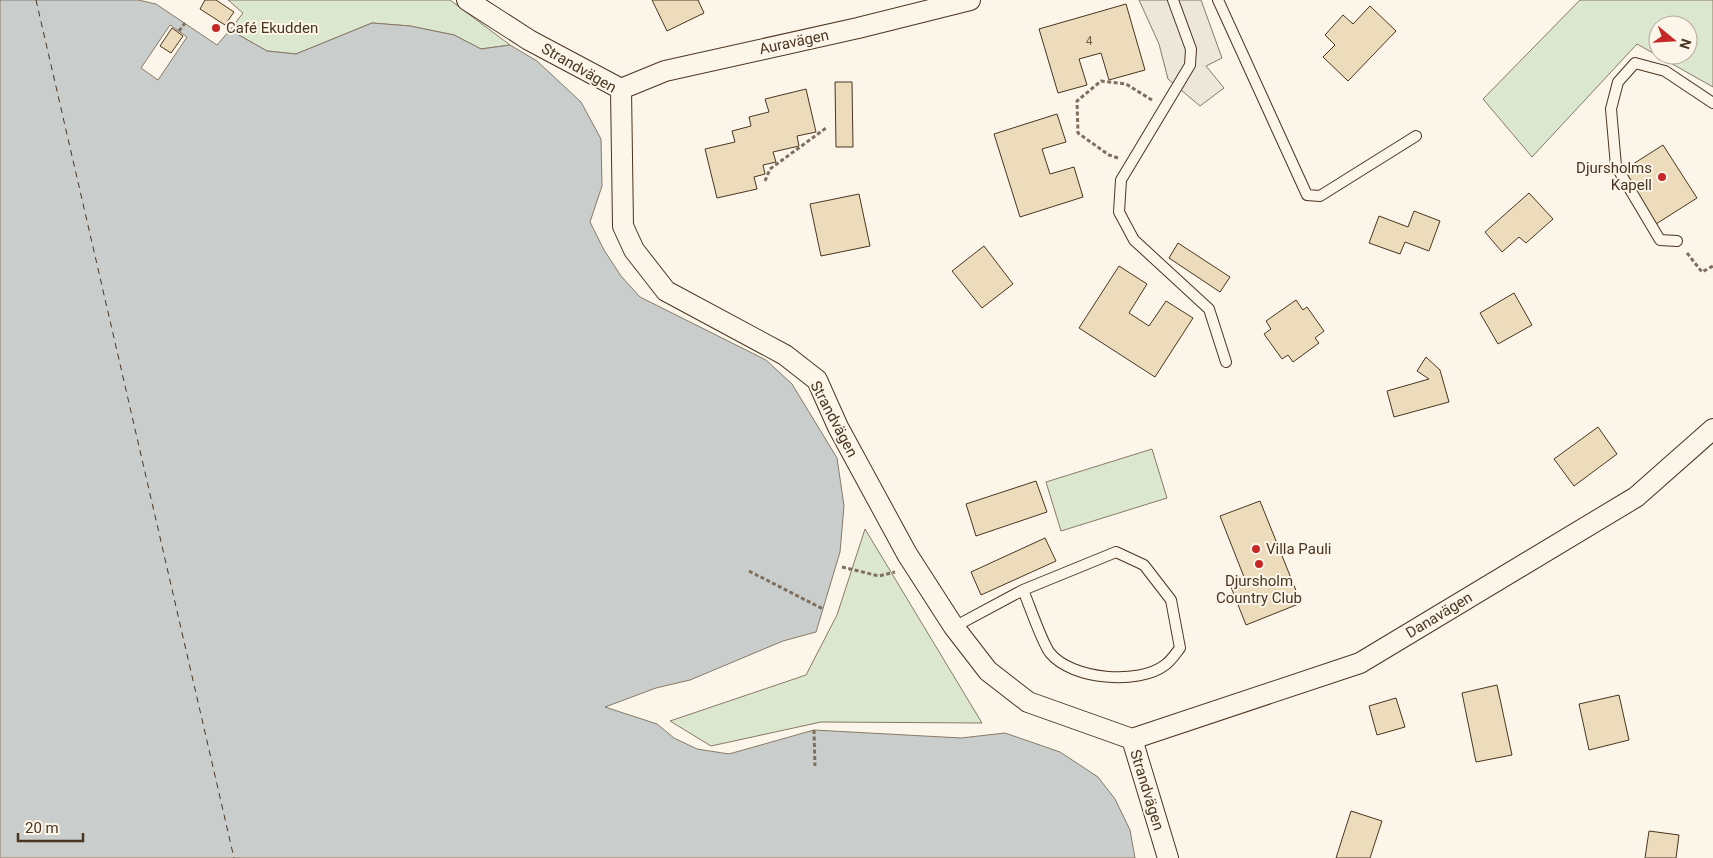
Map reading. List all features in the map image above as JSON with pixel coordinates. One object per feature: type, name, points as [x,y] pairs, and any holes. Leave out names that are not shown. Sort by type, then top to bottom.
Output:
[{"type":"street","name":"Strandvägen","points":[[467,0],[529,40],[621,89],[623,226],[634,250],[666,291],[785,355],[817,380],[838,427],[915,567],[954,627],[988,671],[1028,702],[1132,739],[1168,858]]},
{"type":"street","name":"Auravägen","points":[[621,89],[664,71],[858,28],[970,0]]},
{"type":"street","name":"Danavägen","points":[[1132,739],[1360,663],[1636,497],[1713,429]]},
{"type":"lane","points":[[1173,0],[1191,50],[1190,65],[1121,180],[1119,212],[1134,240],[1209,309],[1226,362]]},
{"type":"lane","points":[[1218,0],[1307,195],[1320,196],[1416,136]]},
{"type":"lane","points":[[1677,241],[1660,240],[1616,166],[1611,109],[1618,82],[1635,63],[1665,71],[1713,103]]},
{"type":"lane","points":[[954,627],[1023,590],[1116,552],[1144,565],[1171,600],[1180,648],[1165,665],[1138,678],[1096,676],[1075,670],[1050,654],[1023,590]]},
{"type":"path","points":[[179,31],[185,23]]},
{"type":"path","points":[[1131,162],[1109,155],[1078,133],[1077,102],[1101,81],[1126,84],[1164,106]]},
{"type":"path","points":[[765,181],[770,169],[826,128]]},
{"type":"path","points":[[1677,241],[1702,272],[1713,266]]},
{"type":"path","points":[[842,567],[880,576],[915,567]]},
{"type":"path","points":[[749,571],[823,609]]},
{"type":"path","points":[[814,730],[815,766]]},
{"type":"green space","points":[[228,0],[450,0],[510,45],[481,49],[454,35],[410,26],[372,23],[296,54],[267,51],[230,30],[243,13]]},
{"type":"green space","points":[[1580,0],[1713,0],[1713,87],[1674,65],[1698,65],[1698,15],[1648,15],[1648,50],[1637,44],[1532,157],[1483,99]]},
{"type":"green space","points":[[1152,449],[1167,498],[1061,531],[1046,482]]},
{"type":"green space","points":[[865,529],[982,723],[821,722],[711,746],[670,721],[806,675],[837,615]]},
{"type":"shaded area","points":[[0,0],[138,0],[156,4],[217,45],[230,30],[267,51],[296,54],[372,23],[410,26],[454,35],[481,49],[510,45],[537,61],[581,102],[601,139],[602,186],[590,222],[604,250],[621,276],[640,297],[766,360],[792,384],[837,458],[844,506],[840,552],[816,632],[783,641],[690,680],[656,688],[605,707],[657,724],[674,738],[697,749],[729,754],[814,730],[961,738],[1005,733],[1060,752],[1098,777],[1115,799],[1130,830],[1135,858],[0,858]]},
{"type":"shaded area","points":[[1139,0],[1201,0],[1222,58],[1206,66],[1224,88],[1200,106],[1168,79],[1159,44]]},
{"type":"pier","points":[[170,25],[187,37],[158,80],[141,68]]},
{"type":"building","points":[[205,0],[216,0],[234,12],[225,25],[200,9]]},
{"type":"building","points":[[652,0],[698,0],[704,13],[667,31]]},
{"type":"building","points":[[1126,4],[1145,70],[1109,80],[1101,53],[1079,59],[1087,85],[1058,93],[1039,29]]},
{"type":"building","points":[[1370,6],[1396,31],[1348,81],[1323,57],[1335,45],[1325,35],[1343,15],[1353,24]]},
{"type":"building","points":[[172,28],[183,36],[171,53],[160,46]]},
{"type":"building","points":[[835,82],[852,82],[853,147],[836,147]]},
{"type":"building","points":[[806,89],[816,132],[797,136],[799,146],[773,152],[776,162],[763,165],[765,174],[754,177],[757,189],[717,198],[705,149],[735,142],[732,131],[751,126],[749,117],[769,112],[765,99]]},
{"type":"building","points":[[1057,114],[1066,142],[1042,149],[1050,174],[1074,167],[1083,197],[1020,217],[994,134]]},
{"type":"building","points":[[1663,145],[1697,198],[1656,224],[1622,171]]},
{"type":"building","points":[[1529,193],[1553,219],[1526,243],[1519,237],[1502,252],[1485,232]]},
{"type":"building","points":[[859,194],[870,246],[821,256],[810,204]]},
{"type":"building","points":[[1414,211],[1440,221],[1429,251],[1405,242],[1400,254],[1369,243],[1379,216],[1408,227]]},
{"type":"building","points":[[1178,243],[1230,277],[1220,292],[1169,258]]},
{"type":"building","points":[[984,246],[1013,284],[982,308],[952,271]]},
{"type":"building","points":[[1119,266],[1147,284],[1129,313],[1149,326],[1166,301],[1193,318],[1155,377],[1079,328]]},
{"type":"building","points":[[1514,293],[1532,325],[1498,344],[1480,313]]},
{"type":"building","points":[[1296,300],[1303,310],[1307,307],[1324,331],[1315,338],[1319,343],[1293,362],[1288,355],[1282,359],[1264,334],[1271,329],[1266,321]]},
{"type":"building","points":[[1426,357],[1440,370],[1449,402],[1394,417],[1387,391],[1429,379],[1417,371]]},
{"type":"building","points":[[1598,427],[1617,454],[1574,486],[1554,459]]},
{"type":"building","points":[[1036,481],[1047,512],[976,536],[966,504]]},
{"type":"building","name":"Villa Pauli","points":[[1260,501],[1301,603],[1246,625],[1231,587],[1246,582],[1220,516]]},
{"type":"building","points":[[1045,538],[1056,561],[981,595],[971,572]]},
{"type":"building","points":[[1497,685],[1512,755],[1476,762],[1462,693]]},
{"type":"building","points":[[1619,695],[1629,740],[1589,750],[1579,704]]},
{"type":"building","points":[[1396,698],[1405,727],[1377,735],[1369,706]]},
{"type":"building","points":[[1351,811],[1382,821],[1370,858],[1336,858]]},
{"type":"building","points":[[1649,831],[1679,835],[1676,858],[1645,858]]},
{"type":"ferry route","points":[[36,0],[234,858]]},
{"type":"place","name":"Café Ekudden","points":[[216,28]]},
{"type":"place","name":"Djursholms Kapell","points":[[1662,177]]},
{"type":"place","name":"Villa Pauli","points":[[1256,549]]},
{"type":"place","name":"Djursholm Country Club","points":[[1259,564]]}]
